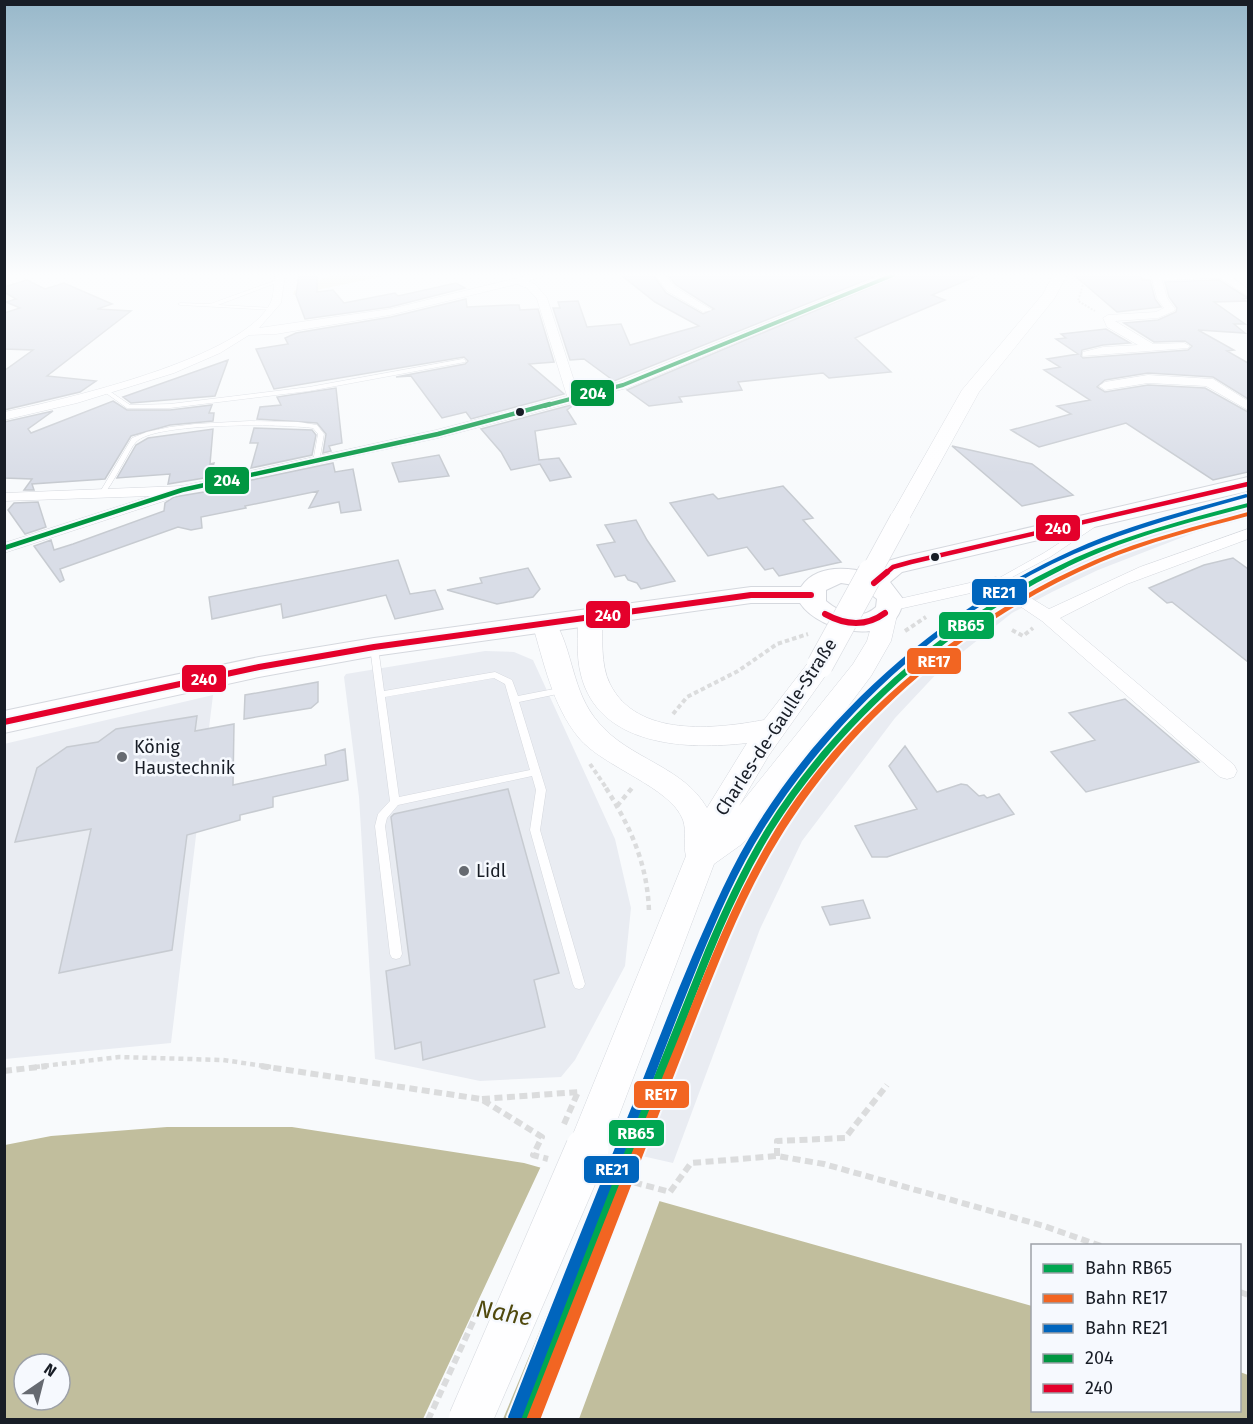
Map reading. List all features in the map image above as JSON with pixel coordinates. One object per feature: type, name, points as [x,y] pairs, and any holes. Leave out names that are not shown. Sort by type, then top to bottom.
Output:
[{"type":"main road","points":[[874,582],[893,567],[911,562],[1248,484]]},
{"type":"main road","points":[[839,575],[851,575],[874,582],[887,593],[888,610],[866,622],[840,621],[819,610],[811,595],[819,582],[839,575]]},
{"type":"main road","points":[[4,722],[259,667],[374,647],[751,595],[811,595]]},
{"type":"street","points":[[4,416],[146,380],[223,348],[233,341]]},
{"type":"street","points":[[556,341],[574,399]]},
{"type":"street","points":[[4,548],[182,490],[438,434],[574,399],[651,375],[732,341]]},
{"type":"street","name":"Charles-de-Gaulle-Straße","points":[[470,1419],[586,1149],[701,856],[727,799],[772,729],[820,665],[971,390],[1012,341]]},
{"type":"street","points":[[1140,341],[1152,348]]},
{"type":"street","points":[[1086,354],[1104,350],[1184,345]]},
{"type":"street","points":[[1105,386],[1148,379],[1209,382],[1248,406]]},
{"type":"street","points":[[4,497],[182,490]]},
{"type":"street","points":[[1048,617],[1082,598],[1149,568],[1248,534]]},
{"type":"street","points":[[701,856],[731,835],[748,817],[862,670],[879,641],[888,610],[996,582],[1048,617],[1227,771]]},
{"type":"street","points":[[590,616],[593,671],[596,684],[602,696],[624,716],[651,729],[684,736],[746,734],[772,729]]},
{"type":"street","points":[[544,623],[566,690],[580,719],[606,748],[667,784],[692,809],[699,822],[701,856]]},
{"type":"lane","points":[[106,391],[125,405],[135,408],[300,390],[463,361]]},
{"type":"lane","points":[[103,492],[134,439],[162,430],[255,422],[315,426],[321,434],[316,462]]},
{"type":"lane","points":[[996,582],[1047,555],[1102,519]]},
{"type":"lane","points":[[374,647],[395,802]]},
{"type":"lane","points":[[380,695],[495,675],[509,682],[536,772],[541,800],[535,830],[579,984]]},
{"type":"lane","points":[[515,700],[566,690]]},
{"type":"lane","points":[[396,954],[381,826],[382,817],[395,802],[536,772]]},
{"type":"path","points":[[672,717],[677,706],[687,697],[738,671],[777,644],[799,635],[817,633]]},
{"type":"path","points":[[665,715],[680,718]]},
{"type":"path","points":[[617,806],[632,829],[641,854],[647,878],[648,920]]},
{"type":"path","points":[[481,1100],[578,1092],[583,1083]]},
{"type":"path","points":[[777,1156],[777,1141],[845,1138],[887,1085]]},
{"type":"shaded area","points":[[1248,501],[1248,518],[1196,532],[1098,570],[1012,613],[941,669],[895,718],[802,841],[760,929],[673,1163],[620,1151],[719,915],[764,827],[811,763],[863,704],[914,655],[993,599],[1075,556],[1171,521]]},
{"type":"shaded area","points":[[485,651],[514,652],[533,660],[615,839],[631,908],[625,966],[575,1060],[561,1077],[480,1081],[375,1059],[359,797],[344,677],[346,674]]},
{"type":"shaded area","points":[[213,695],[171,1043],[5,1059],[4,744]]},
{"type":"water","name":"Nahe","points":[[167,1127],[292,1127],[524,1163],[1031,1306],[1031,1412],[1241,1412],[1241,1372],[1248,1375],[1248,1420],[5,1420],[5,1145],[51,1136]]},
{"type":"pier","points":[[542,1164],[602,1181],[503,1419],[423,1419]]},
{"type":"pier","points":[[607,1182],[661,1197],[579,1419],[511,1419]]},
{"type":"building","points":[[4,341],[92,341],[47,376],[96,381],[80,392],[4,410],[4,371],[33,350],[4,349]]},
{"type":"building","points":[[287,341],[548,341],[554,362],[529,364],[564,394],[471,419],[466,412],[442,418],[411,376],[396,377],[465,364],[468,361],[464,357],[274,389],[256,349],[288,344]]},
{"type":"building","points":[[564,341],[628,341],[630,345],[643,341],[713,341],[614,381],[584,359],[570,360]]},
{"type":"building","points":[[742,341],[859,341],[891,372],[829,378],[823,373],[738,382],[742,390],[679,397],[682,402],[649,406],[627,390]]},
{"type":"building","points":[[1060,341],[1130,343],[1103,345],[1082,350],[1083,358],[1188,350],[1192,346],[1186,341],[1219,341],[1234,350],[1227,351],[1248,363],[1248,399],[1213,377],[1148,373],[1105,380],[1097,387],[1105,392],[1148,385],[1205,388],[1248,412],[1248,472],[1213,480],[1126,423],[1039,447],[1011,430],[1071,414],[1057,406],[1090,400],[1044,370],[1060,367],[1047,359],[1078,354]]},
{"type":"building","points":[[228,360],[215,396],[131,403],[123,397]]},
{"type":"building","points":[[336,388],[342,443],[329,446],[331,451],[323,453],[326,434],[317,423],[257,419],[260,407],[281,405],[277,397]]},
{"type":"building","points":[[113,401],[127,410],[170,410],[212,405],[209,413],[214,413],[213,421],[170,425],[131,436],[105,479],[32,484],[34,490],[24,490],[32,479],[4,478],[4,422],[53,411],[28,429],[31,433]]},
{"type":"building","points":[[575,404],[567,410],[576,424],[535,431],[539,460],[559,458],[571,477],[550,481],[540,464],[511,470],[501,452],[481,429]]},
{"type":"building","points":[[254,428],[312,430],[316,435],[312,455],[251,468],[258,443],[250,443]]},
{"type":"building","points":[[213,429],[210,464],[214,463],[210,477],[168,484],[170,474],[117,478],[136,445],[148,438]]},
{"type":"building","points":[[952,446],[1032,464],[1073,495],[1022,506]]},
{"type":"building","points":[[439,455],[449,476],[399,482],[392,463]]},
{"type":"building","points":[[333,463],[335,472],[353,469],[361,510],[341,513],[339,502],[309,508],[318,491],[245,506],[246,508],[201,517],[202,528],[191,530],[178,527],[60,569],[64,580],[60,582],[34,546],[51,540],[54,550],[73,544],[164,511],[165,503],[174,497],[246,485],[247,481]]},
{"type":"building","points":[[783,486],[813,518],[803,520],[841,562],[779,576],[773,568],[765,570],[747,547],[708,556],[670,503],[713,494],[718,499]]},
{"type":"building","points":[[38,502],[46,527],[25,534],[8,510],[14,503]]},
{"type":"building","points":[[636,520],[675,581],[641,589],[637,583],[628,580],[625,575],[615,577],[597,545],[615,542],[605,525]]},
{"type":"building","points":[[1233,558],[1248,569],[1248,662],[1172,602],[1167,603],[1149,588],[1204,565]]},
{"type":"building","points":[[398,560],[410,594],[435,590],[443,609],[395,619],[386,595],[283,618],[281,604],[212,619],[209,597]]},
{"type":"building","points":[[528,568],[540,589],[533,597],[497,604],[447,590],[482,583],[480,578]]},
{"type":"building","points":[[318,682],[318,702],[311,708],[244,719],[245,695]]},
{"type":"building","points":[[1125,699],[1199,762],[1086,792],[1051,752],[1095,740],[1069,713]]},
{"type":"building","points":[[197,716],[195,731],[234,724],[233,785],[326,765],[325,755],[345,749],[348,780],[273,797],[273,807],[240,815],[240,820],[187,835],[172,950],[59,973],[91,829],[15,842],[37,768],[67,747],[98,742],[116,729]]},
{"type":"building","points":[[905,746],[937,792],[961,784],[967,785],[979,796],[984,795],[987,798],[999,794],[1014,814],[887,857],[872,857],[855,826],[917,809],[889,766]]},
{"type":"building","name":"Lidl","points":[[508,789],[559,973],[534,980],[545,1027],[423,1060],[421,1042],[395,1049],[386,971],[410,965],[391,817],[394,814]]},
{"type":"building","points":[[863,900],[870,918],[830,925],[822,907]]},
{"type":"rail line","name":"RE21","points":[[515,1417],[716,913],[762,824],[823,741],[899,666],[940,632],[984,601],[1028,575],[1073,552],[1115,535],[1246,496]]},
{"type":"rail line","name":"RB65","points":[[523,1420],[723,919],[752,859],[797,789],[829,749],[865,710],[904,674],[989,609],[1033,582],[1097,551],[1161,529],[1248,505]]},
{"type":"rail line","name":"RE17","points":[[533,1420],[717,955],[759,866],[802,796],[834,756],[870,718],[950,648],[993,618],[1036,591],[1100,560],[1163,538],[1248,514]]},
{"type":"transit line","name":"204","points":[[4,548],[182,490],[438,434],[623,385],[730,341]]},
{"type":"transit line","name":"240","points":[[874,583],[893,567],[911,562],[1248,484]]},
{"type":"transit line","name":"240","points":[[4,722],[259,667],[374,647],[751,595],[811,595]]},
{"type":"transit line","name":"240","points":[[825,614],[840,621],[864,623],[879,618],[885,613]]},
{"type":"place","name":"König Haustechnik","points":[[122,757]]},
{"type":"place","name":"Lidl","points":[[464,871]]}]
